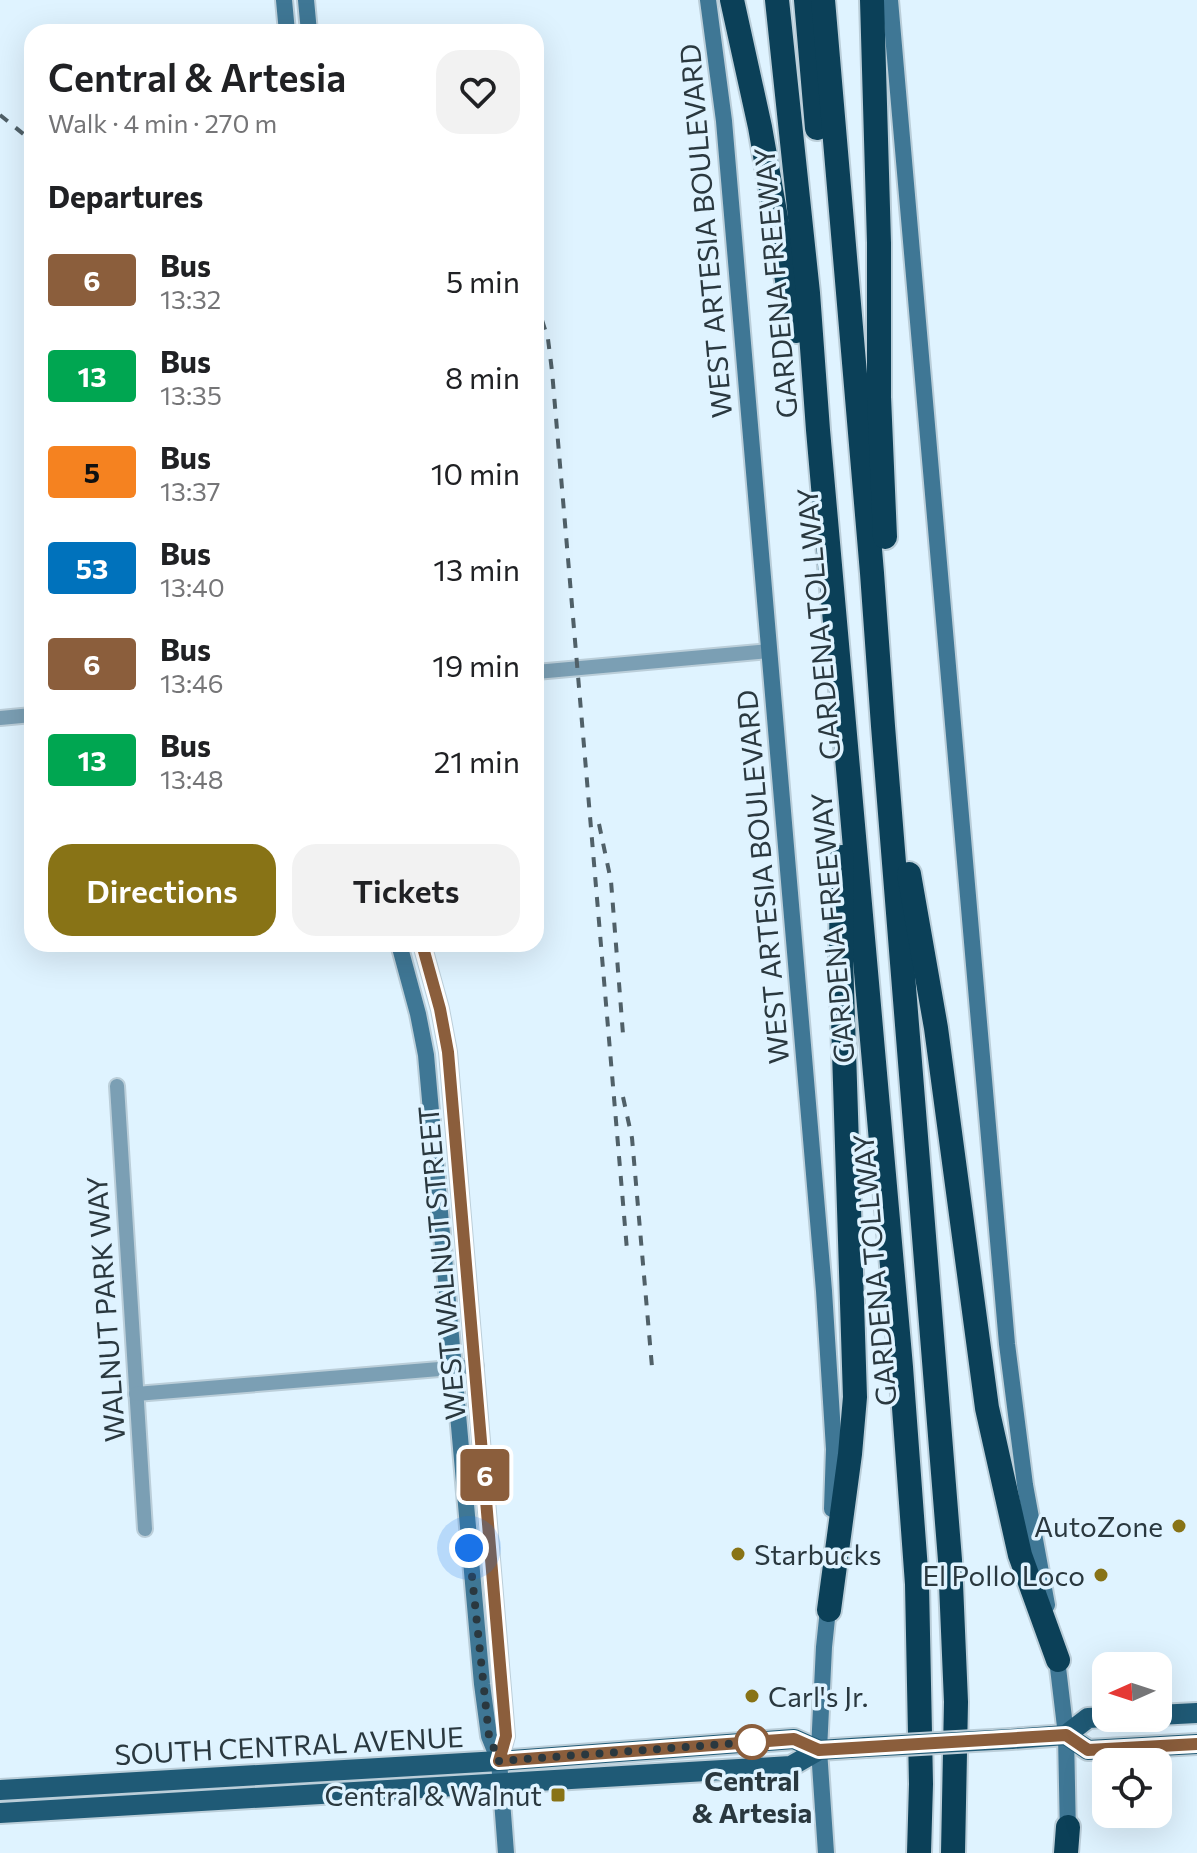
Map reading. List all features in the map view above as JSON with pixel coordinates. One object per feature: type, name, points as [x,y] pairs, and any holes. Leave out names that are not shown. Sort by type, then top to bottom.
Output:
[{"type":"highway","points":[[732,0],[787,272],[827,526]]},
{"type":"highway","name":"GARDENA FREEWAY","points":[[777,0],[808,293],[901,1367],[917,1584],[921,1784],[919,1853]]},
{"type":"highway","name":"GARDENA TOLLWAY","points":[[794,0],[920,1445],[909,1481]]},
{"type":"highway","name":"GARDENA TOLLWAY","points":[[806,0],[909,1210],[924,1239]]},
{"type":"highway","points":[[823,0],[872,573],[951,1576],[956,1702],[953,1853]]},
{"type":"highway","points":[[872,0],[879,243],[879,397],[885,537],[872,573]]},
{"type":"highway","points":[[829,1610],[855,1397],[841,957],[844,719]]},
{"type":"highway","points":[[883,726],[936,1028],[987,1408],[1020,1555],[1058,1660]]},
{"type":"highway","points":[[1066,1853],[1068,1827]]},
{"type":"main road","points":[[284,0],[286,24]]},
{"type":"main road","points":[[306,0],[308,24]]},
{"type":"main road","name":"WEST ARTESIA BOULEVARD","points":[[708,0],[723,116],[829,1363],[834,1449],[829,1610],[819,1750],[826,1853]]},
{"type":"main road","points":[[890,0],[1007,1344],[1031,1524],[1058,1660],[1066,1735],[1068,1827]]},
{"type":"main road","name":"WEST WALNUT STREET","points":[[401,952],[426,1055],[482,1684],[489,1736],[499,1761]]},
{"type":"main road","name":"WEST WALNUT STREET","points":[[424,952],[448,1052],[506,1736],[499,1761]]},
{"type":"main road","points":[[1172,1714],[1197,1713]]},
{"type":"main road","points":[[1066,1735],[1092,1718]]},
{"type":"main road","points":[[1066,1735],[1088,1750],[1197,1744]]},
{"type":"main road","name":"SOUTH CENTRAL AVENUE","points":[[0,1813],[791,1766],[819,1750],[1066,1735]]},
{"type":"main road","name":"SOUTH CENTRAL AVENUE","points":[[0,1790],[499,1761],[794,1739],[819,1750]]},
{"type":"main road","points":[[690,1746],[699,1771]]},
{"type":"main road","points":[[499,1761],[506,1853]]},
{"type":"main road","points":[[62,1786],[63,1809]]},
{"type":"street","points":[[544,671],[769,651]]},
{"type":"street","points":[[0,718],[24,716]]},
{"type":"street","name":"WALNUT PARK WAY","points":[[117,1086],[145,1529]]},
{"type":"street","points":[[136,1394],[476,1366]]},
{"type":"railway","points":[[0,115],[24,134]]},
{"type":"railway","points":[[544,326],[552,371],[627,1250]]},
{"type":"railway","points":[[599,824],[611,881],[623,1034]]},
{"type":"railway","points":[[623,1097],[632,1138],[652,1367]]},
{"type":"bus line","name":"6","points":[[424,952],[448,1052],[506,1736],[499,1761],[794,1739],[819,1750],[1066,1735],[1088,1750],[1197,1744]]},
{"type":"place","name":"AutoZone","points":[[1179,1526]]},
{"type":"place","name":"Starbucks","points":[[738,1554]]},
{"type":"place","name":"El Pollo Loco","points":[[1101,1575]]},
{"type":"place","name":"Carl's Jr.","points":[[752,1696]]},
{"type":"place","name":"Central & Artesia","points":[[752,1742]]},
{"type":"place","name":"Central & Walnut","points":[[558,1795]]},
{"type":"route","points":[[469,1548],[489,1736],[499,1761],[766,1741],[752,1742]]}]
